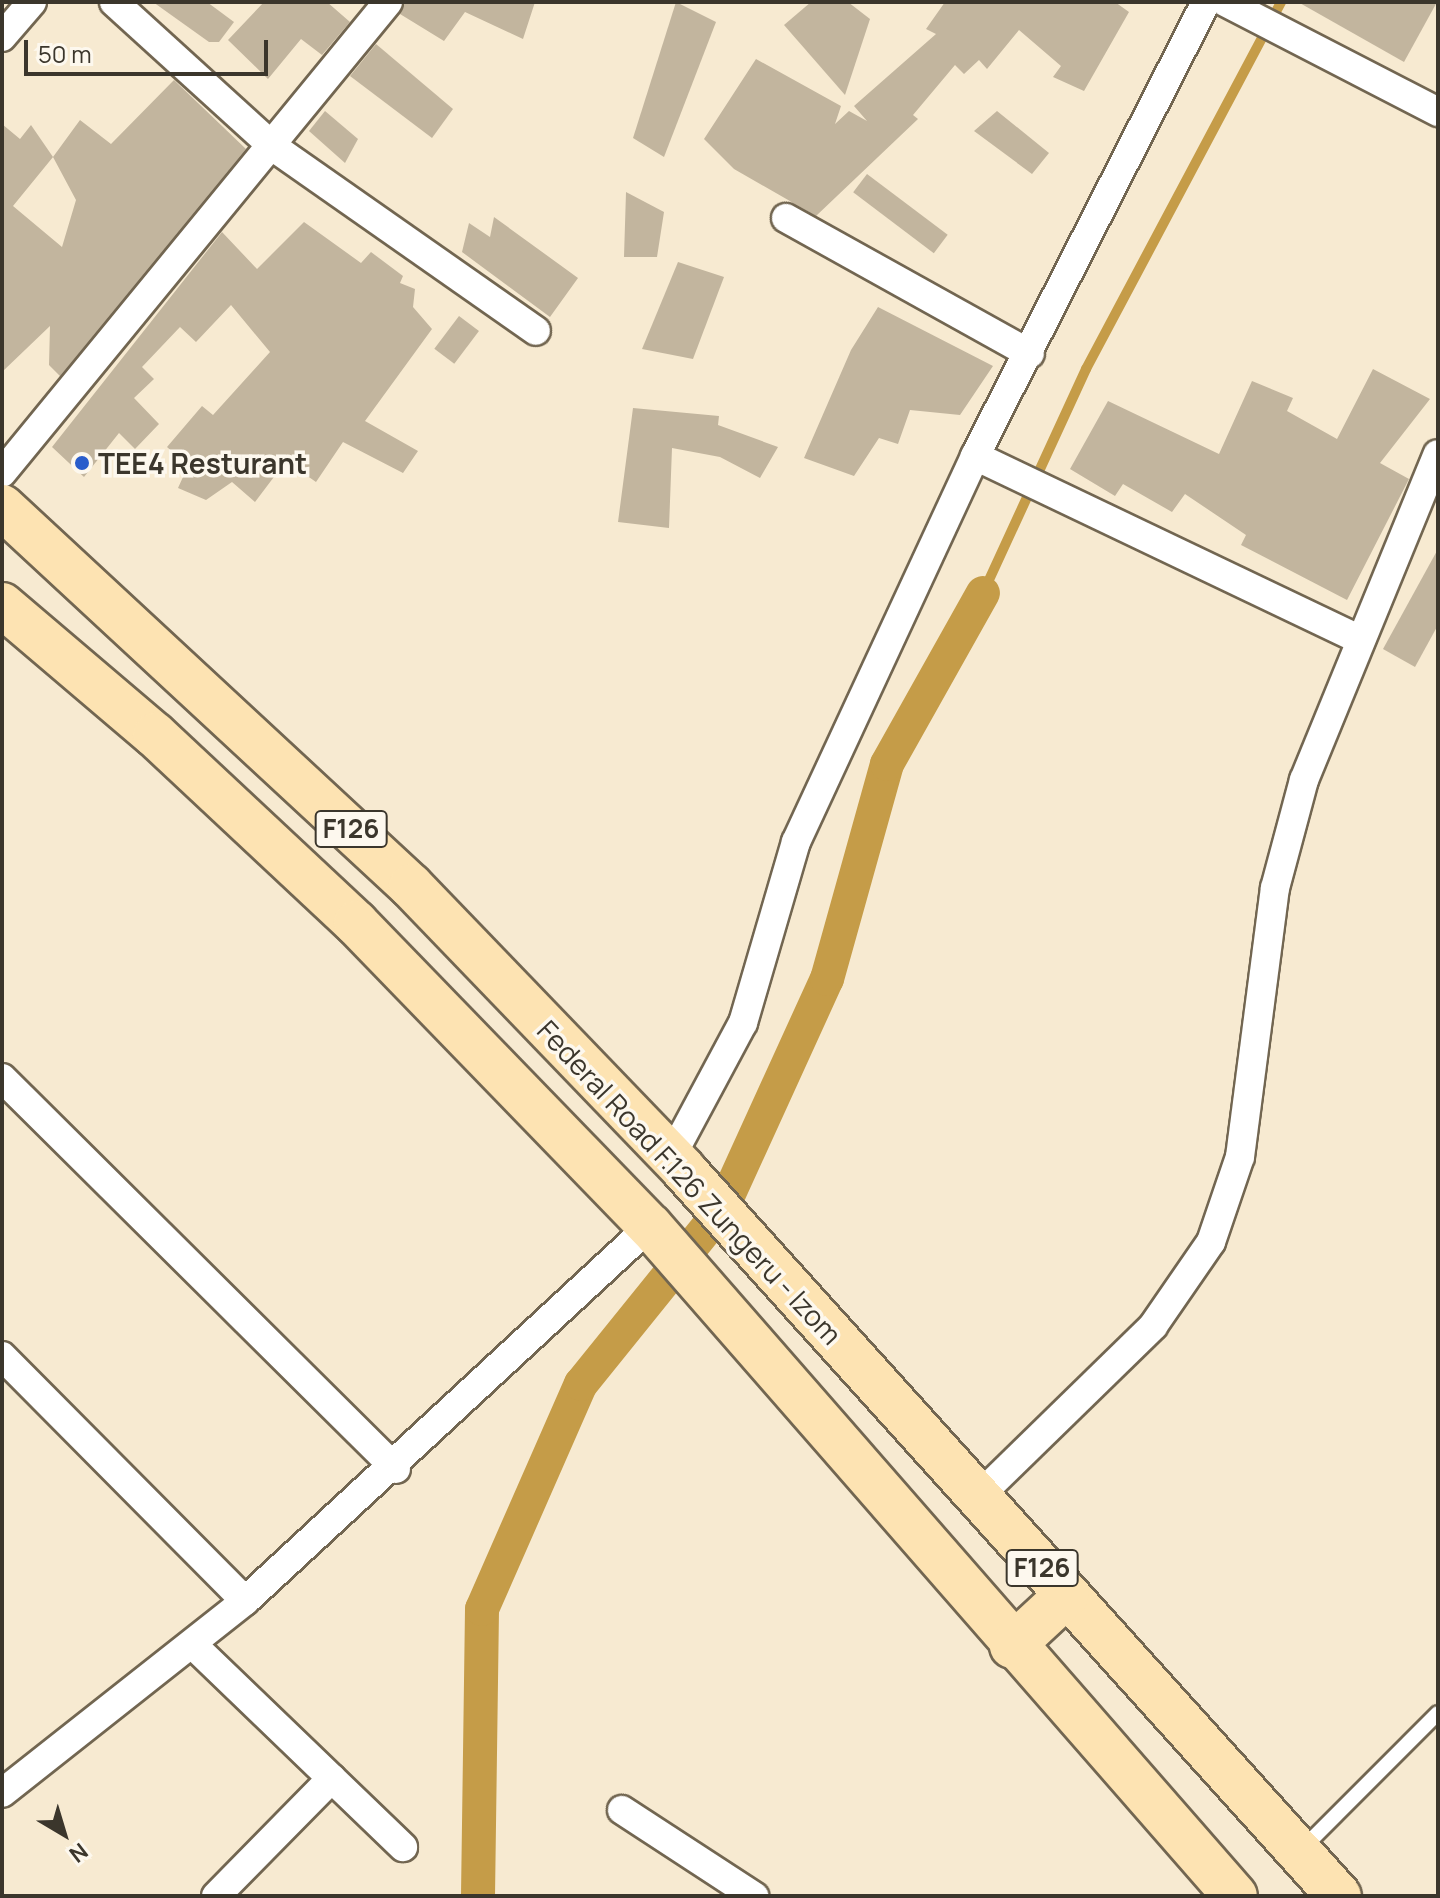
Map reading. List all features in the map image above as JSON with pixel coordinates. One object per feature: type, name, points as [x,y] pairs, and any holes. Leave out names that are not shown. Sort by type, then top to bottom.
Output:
[{"type":"main road","name":"Federal Road F.126 Zungeru - Izom","points":[[2,507],[411,886],[747,1238],[1339,1896]]},
{"type":"main road","name":"F126","points":[[2,605],[155,735],[356,923],[654,1232],[703,1284],[1012,1646],[1235,1896]]},
{"type":"main road","points":[[1012,1646],[1066,1596]]},
{"type":"street","points":[[2,37],[32,2]]},
{"type":"street","points":[[114,2],[272,146],[536,331]]},
{"type":"street","points":[[2,473],[388,2]]},
{"type":"street","points":[[677,1163],[743,1023],[796,842],[975,456],[1030,354],[1206,2]]},
{"type":"street","points":[[1235,7],[1438,112]]},
{"type":"street","points":[[786,218],[1030,354]]},
{"type":"street","points":[[978,1497],[1153,1326],[1211,1242],[1240,1157],[1275,888],[1304,780],[1438,454]]},
{"type":"street","points":[[975,456],[1360,640]]},
{"type":"street","points":[[2,1078],[396,1469]]},
{"type":"street","points":[[2,1793],[245,1601],[396,1469],[654,1232]]},
{"type":"street","points":[[2,1356],[245,1601]]},
{"type":"street","points":[[192,1644],[403,1847]]},
{"type":"street","points":[[216,1896],[332,1778]]},
{"type":"street","points":[[622,1810],[754,1896]]},
{"type":"lane","points":[[1299,1852],[1438,1713]]},
{"type":"building","points":[[153,2],[207,2],[234,22],[219,42],[209,42]]},
{"type":"building","points":[[264,2],[327,2],[350,22],[322,55],[301,39],[268,79],[228,40]]},
{"type":"building","points":[[405,2],[535,2],[523,39],[465,12],[444,41],[400,14]]},
{"type":"building","points":[[676,2],[716,22],[664,157],[633,138]]},
{"type":"building","points":[[811,2],[848,2],[870,19],[845,95],[784,25]]},
{"type":"building","points":[[945,2],[1115,2],[1129,12],[1084,91],[1053,77],[1061,66],[1019,30],[987,69],[979,60],[964,74],[955,65],[913,115],[918,119],[816,216],[734,169],[704,139],[756,59],[841,106],[835,124],[849,111],[867,121],[854,106],[936,34],[926,29]]},
{"type":"building","points":[[1298,2],[1437,2],[1404,62]]},
{"type":"building","points":[[376,44],[453,109],[432,138],[350,76]]},
{"type":"building","points":[[174,80],[246,149],[60,376],[49,365],[50,326],[2,372],[2,124],[20,139],[31,125],[53,157],[80,120],[111,144]],"holes":[[[53,157],[76,200],[62,247],[13,206]]]},
{"type":"building","points":[[325,111],[358,139],[345,163],[309,131]]},
{"type":"building","points":[[997,111],[1049,153],[1032,174],[974,131]]},
{"type":"building","points":[[867,174],[948,235],[934,253],[853,192]]},
{"type":"building","points":[[626,192],[664,212],[657,257],[624,257]]},
{"type":"building","points":[[494,217],[578,278],[550,317],[462,252],[469,223],[490,237]]},
{"type":"building","points":[[304,222],[361,263],[371,252],[403,276],[400,283],[415,289],[413,307],[432,329],[365,421],[418,451],[403,473],[343,442],[316,482],[286,461],[255,502],[232,482],[206,500],[178,488],[188,466],[167,447],[202,406],[213,415],[270,352],[231,305],[196,342],[180,327],[142,367],[154,379],[134,398],[159,424],[135,449],[119,433],[84,477],[52,447],[222,232],[257,269]]},
{"type":"building","points":[[678,262],[724,277],[693,359],[642,349]]},
{"type":"building","points":[[878,307],[993,366],[960,415],[910,410],[898,444],[879,438],[854,476],[804,458],[851,350]]},
{"type":"building","points":[[459,316],[479,331],[454,364],[434,349]]},
{"type":"building","points":[[1373,369],[1430,399],[1380,463],[1409,479],[1347,600],[1241,545],[1246,535],[1185,494],[1172,512],[1123,484],[1115,496],[1070,469],[1108,401],[1219,454],[1252,381],[1293,398],[1287,411],[1337,439]]},
{"type":"building","points":[[633,408],[719,416],[718,425],[778,447],[760,478],[720,457],[672,448],[669,528],[618,522]]},
{"type":"building","points":[[1438,549],[1438,625],[1415,667],[1383,649]]},
{"type":"waterway","points":[[983,593],[1086,369],[1281,2]]},
{"type":"waterway","points":[[478,1896],[482,1609],[581,1384],[722,1209],[827,979],[887,764],[983,593]]},
{"type":"place","name":"TEE4 Resturant","points":[[82,463]]}]
